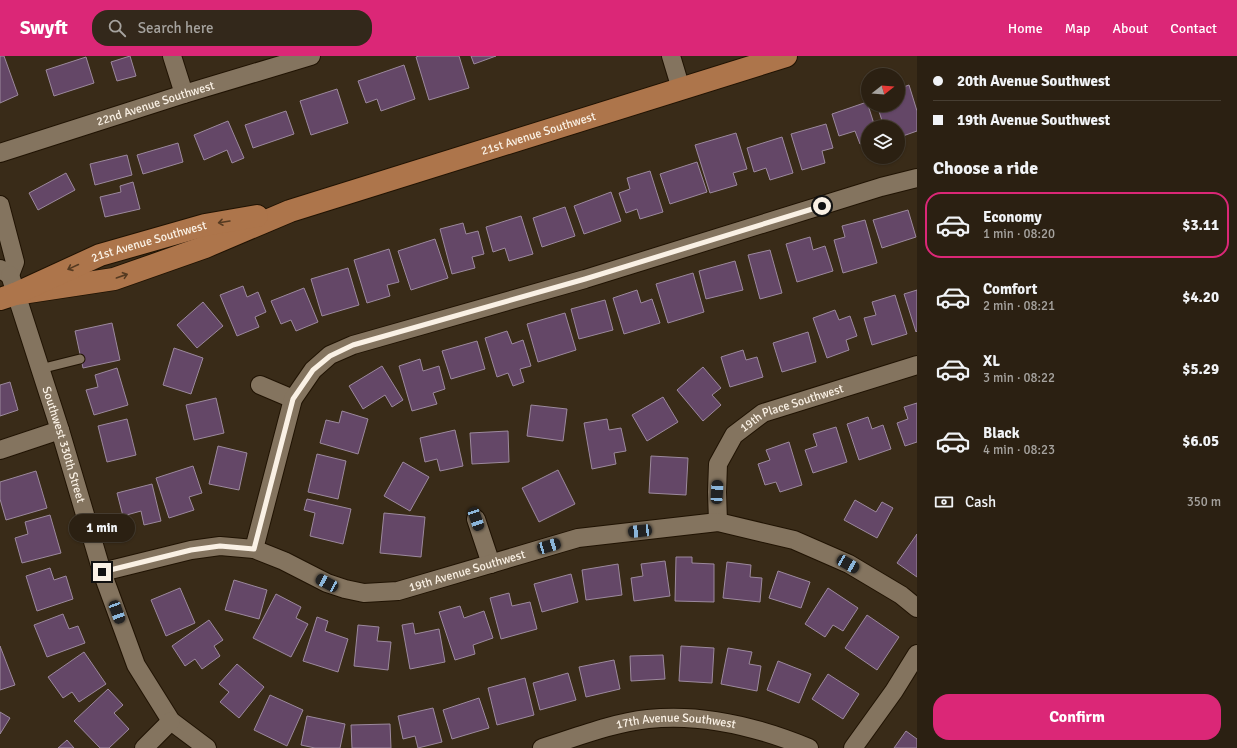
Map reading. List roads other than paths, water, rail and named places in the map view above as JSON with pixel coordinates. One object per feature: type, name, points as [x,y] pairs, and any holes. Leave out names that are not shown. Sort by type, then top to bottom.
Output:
[{"type":"main road","name":"21st Avenue Southwest","points":[[6,284],[114,278],[205,247],[290,211],[786,56]]},
{"type":"street","points":[[172,56],[184,94]]},
{"type":"street","name":"22nd Avenue Southwest","points":[[0,153],[184,94],[311,56]]},
{"type":"street","points":[[671,56],[681,89]]},
{"type":"street","points":[[254,549],[293,399],[313,370],[330,356],[353,345],[585,279],[881,187],[917,178]]},
{"type":"street","points":[[0,205],[16,262],[6,284]]},
{"type":"street","name":"Southwest 330th Street","points":[[6,284],[40,369],[60,430],[102,572],[136,665],[171,721]]},
{"type":"street","name":"19th Place Southwest","points":[[718,522],[718,464],[734,435],[763,413],[917,365]]},
{"type":"street","points":[[260,384],[293,399]]},
{"type":"street","points":[[0,450],[60,430]]},
{"type":"street","points":[[476,519],[491,564]]},
{"type":"street","name":"19th Avenue Southwest","points":[[102,572],[191,550],[220,546],[254,549],[284,561],[327,583],[364,593],[398,591],[578,538],[718,522],[794,540],[848,564],[901,595],[917,608]]},
{"type":"street","points":[[852,748],[894,691],[917,654]]},
{"type":"street","name":"17th Avenue Southwest","points":[[542,748],[620,725],[647,719],[677,717],[710,719],[740,726],[809,748]]},
{"type":"street","points":[[144,748],[171,721],[207,748]]},
{"type":"lane","points":[[40,369],[80,359]]}]
